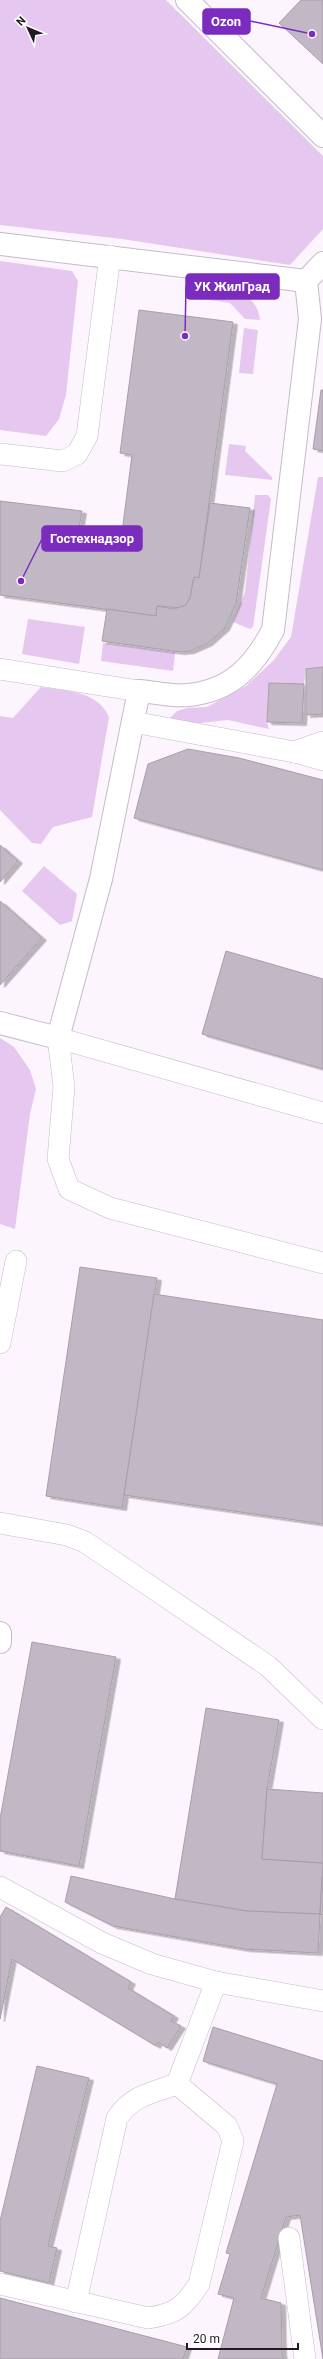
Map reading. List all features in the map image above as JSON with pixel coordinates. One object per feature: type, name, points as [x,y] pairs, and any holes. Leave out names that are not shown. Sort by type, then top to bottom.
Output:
[{"type":"street","points":[[187,0],[323,136]]},
{"type":"street","points":[[0,244],[110,256],[306,281]]},
{"type":"street","points":[[0,1023],[58,1038],[101,879],[139,691],[187,695],[220,688],[245,670],[260,655],[274,630],[310,319],[306,281],[323,262]]},
{"type":"street","points":[[0,1633],[0,1642]]},
{"type":"lane","points":[[0,454],[63,461],[77,454],[88,436],[110,256]]},
{"type":"lane","points":[[0,669],[139,691]]},
{"type":"lane","points":[[133,722],[294,752],[323,760]]},
{"type":"lane","points":[[294,752],[323,742]]},
{"type":"lane","points":[[323,1113],[58,1038],[64,1087],[58,1159],[69,1189],[110,1208],[323,1263]]},
{"type":"lane","points":[[0,1343],[16,1261]]},
{"type":"lane","points":[[0,1523],[67,1535],[85,1542],[268,1666],[323,1720]]},
{"type":"lane","points":[[0,1887],[102,1943],[152,1964],[216,1982],[323,2001]]},
{"type":"lane","points":[[177,2084],[216,1982]]},
{"type":"lane","points":[[76,2302],[117,2118],[125,2107],[136,2098],[177,2084]]},
{"type":"lane","points":[[0,2284],[148,2318],[168,2315],[186,2303],[199,2284],[233,2141],[227,2126],[177,2084]]},
{"type":"lane","points":[[290,2238],[306,2359]]},
{"type":"shaded area","points":[[0,0],[166,0],[323,156],[323,229],[290,265],[122,239],[0,225]]},
{"type":"shaded area","points":[[0,261],[72,271],[78,281],[66,395],[59,419],[46,436],[0,430]]},
{"type":"shaded area","points":[[206,288],[232,292],[248,298],[254,303],[258,310],[260,320],[245,319],[230,303],[204,299]]},
{"type":"shaded area","points":[[244,328],[258,330],[253,374],[239,373]]},
{"type":"shaded area","points":[[229,444],[246,446],[245,451],[272,477],[272,480],[225,475]]},
{"type":"shaded area","points":[[318,477],[323,477],[323,667],[306,669],[304,684],[269,683],[267,722],[269,729],[228,720],[173,726],[170,718],[177,711],[187,708],[207,707],[246,686],[273,661],[291,637]]},
{"type":"shaded area","points":[[255,495],[268,495],[271,499],[253,627],[250,629],[233,622],[245,592]]},
{"type":"shaded area","points":[[28,619],[85,627],[79,664],[22,654]]},
{"type":"shaded area","points":[[103,643],[175,653],[173,671],[101,661]]},
{"type":"shaded area","points":[[41,687],[80,693],[97,701],[104,708],[109,717],[92,817],[53,827],[41,844],[32,843],[0,810],[0,716],[13,718]]},
{"type":"shaded area","points":[[44,866],[77,894],[72,921],[60,925],[22,891]]},
{"type":"shaded area","points":[[0,1038],[14,1047],[30,1070],[36,1089],[30,1114],[15,1229],[0,1224]]},
{"type":"building","points":[[301,0],[323,0],[323,64],[279,23]]},
{"type":"building","points":[[139,310],[233,322],[199,578],[194,577],[190,598],[186,605],[181,608],[157,606],[156,616],[0,595],[0,501],[82,511],[78,534],[121,540],[132,455],[120,453]]},
{"type":"building","points":[[321,390],[323,390],[323,451],[313,449]]},
{"type":"building","points":[[210,503],[250,508],[236,603],[225,628],[208,643],[190,651],[180,652],[102,641],[107,609],[156,616],[157,606],[174,609],[186,605],[190,598],[194,577],[199,578]]},
{"type":"building","points":[[323,667],[323,714],[306,715],[306,669]]},
{"type":"building","points":[[269,683],[304,684],[302,723],[267,722]]},
{"type":"building","points":[[188,749],[239,758],[323,780],[323,870],[134,818],[148,764]]},
{"type":"building","points":[[0,845],[18,861],[0,882]]},
{"type":"building","points":[[0,901],[42,938],[0,985]]},
{"type":"building","points":[[226,951],[323,979],[323,1069],[202,1034]]},
{"type":"building","points":[[80,1267],[157,1278],[122,1508],[46,1496]]},
{"type":"building","points":[[154,1294],[323,1320],[323,1524],[124,1495]]},
{"type":"building","points":[[32,1642],[116,1657],[79,1866],[0,1851],[0,1819]]},
{"type":"building","points":[[206,1708],[279,1720],[267,1789],[262,1859],[323,1863],[320,1914],[247,1911],[175,1899]]},
{"type":"building","points":[[267,1789],[323,1793],[323,1863],[262,1859]]},
{"type":"building","points":[[71,1876],[175,1899],[247,1911],[320,1914],[318,1953],[245,1949],[113,1926],[65,1902]]},
{"type":"building","points":[[323,1877],[323,1915],[320,1914]]},
{"type":"building","points":[[6,1907],[131,1982],[128,1988],[174,2016],[171,2021],[181,2026],[167,2048],[158,2042],[156,2046],[12,1959],[0,2019],[0,1917]]},
{"type":"building","points":[[213,2027],[323,2061],[323,2359],[300,2215],[286,2217],[261,2298],[281,2303],[282,2354],[284,2359],[218,2359],[234,2298],[218,2294],[230,2254],[226,2253],[277,2084],[203,2061]]},
{"type":"building","points":[[37,2066],[89,2078],[48,2246],[57,2248],[49,2283],[0,2271],[0,2221]]},
{"type":"building","points":[[0,2298],[187,2347],[183,2359],[0,2359]]},
{"type":"place","name":"Ozon","points":[[312,34]]},
{"type":"place","name":"УК ЖилГрад","points":[[185,336]]},
{"type":"place","name":"Гостехнадзор","points":[[21,581]]}]
